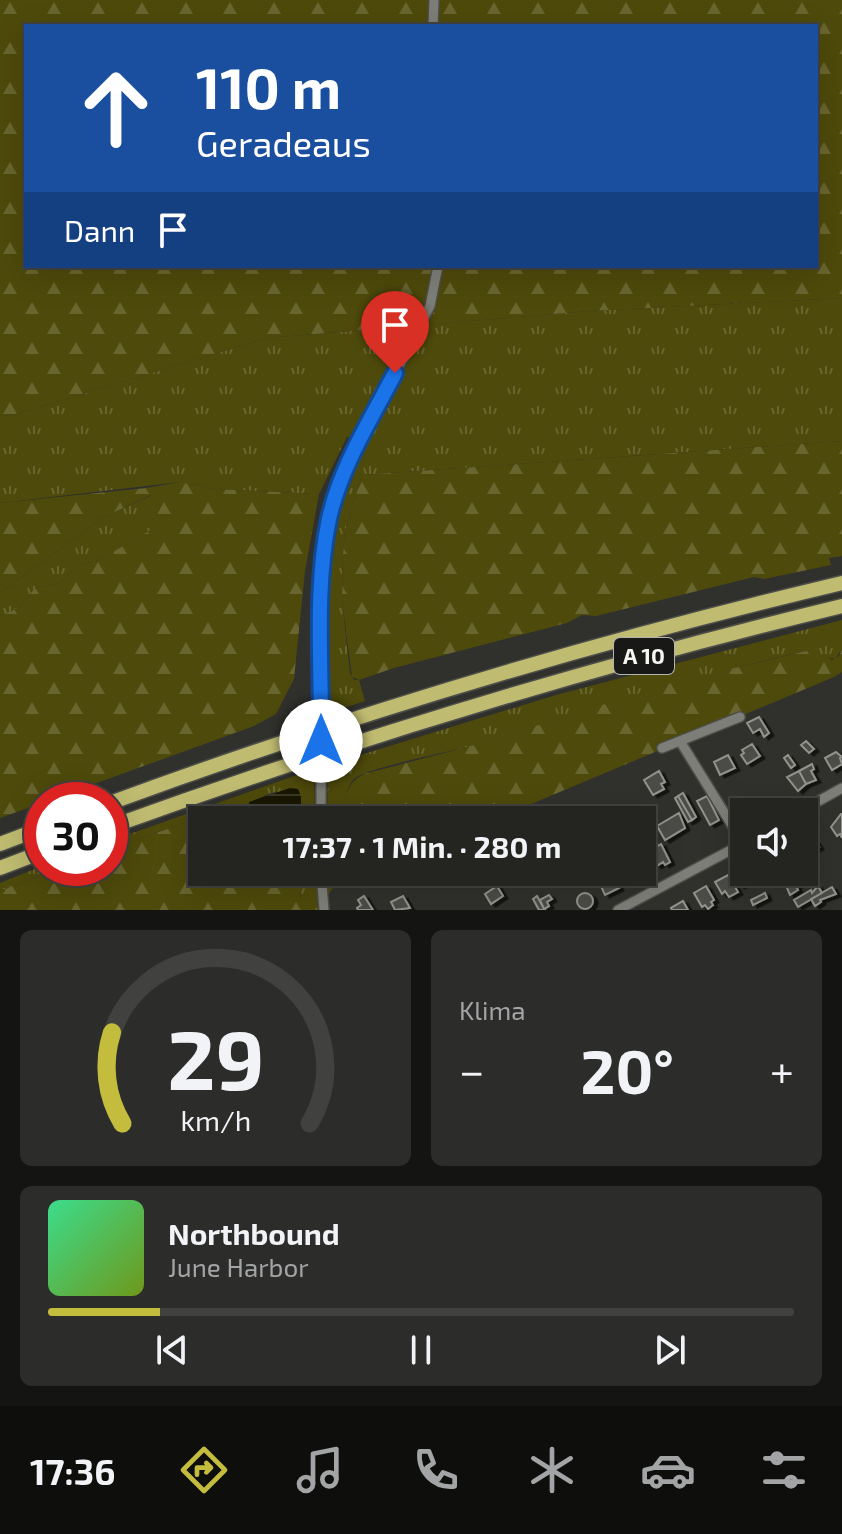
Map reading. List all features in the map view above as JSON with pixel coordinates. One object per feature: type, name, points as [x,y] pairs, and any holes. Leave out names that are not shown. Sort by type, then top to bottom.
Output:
[{"type":"highway","name":"A 10","points":[[128,797],[472,682],[842,583]]},
{"type":"highway","name":"A 10","points":[[128,821],[447,713],[689,644],[842,606]]},
{"type":"highway","points":[[0,844],[24,835]]},
{"type":"highway","points":[[0,868],[24,859]]},
{"type":"street","points":[[433,24],[434,0]]},
{"type":"street","points":[[321,806],[322,589],[326,538],[336,495],[350,461],[430,306],[438,268]]},
{"type":"street","points":[[662,748],[740,717]]},
{"type":"street","points":[[680,741],[730,821]]},
{"type":"street","points":[[818,801],[842,788]]},
{"type":"street","points":[[618,910],[730,850]]},
{"type":"street","points":[[322,886],[324,910]]},
{"type":"green space","points":[[0,0],[842,0],[842,298],[590,311],[267,338],[13,415],[0,416]]},
{"type":"green space","points":[[842,298],[842,441],[362,475],[345,531],[342,601],[350,673],[354,680],[359,680],[365,701],[328,713],[327,574],[333,528],[364,441],[347,437],[319,494],[215,489],[180,482],[0,503],[0,416],[13,415],[267,338],[590,311]]},
{"type":"green space","points":[[842,441],[842,556],[829,558],[831,565],[764,579],[754,577],[596,616],[582,615],[567,623],[359,680],[352,677],[342,601],[343,554],[345,531],[362,475]]},
{"type":"green space","points":[[180,482],[215,489],[319,494],[305,571],[294,679],[276,714],[254,726],[100,782],[24,782],[24,809],[0,818],[0,616],[20,607],[34,589],[60,583],[78,565],[99,560],[149,531],[160,509],[151,495],[102,518],[0,593],[0,503]]},
{"type":"green space","points":[[152,495],[160,509],[150,531],[99,560],[78,565],[60,583],[34,589],[20,607],[0,616],[0,593],[102,518]]},
{"type":"green space","points":[[842,620],[842,649],[836,658],[806,651],[765,660],[644,693],[483,743],[376,769],[354,779],[348,788],[345,806],[327,806],[328,765],[556,695]]},
{"type":"green space","points":[[842,649],[842,672],[834,677],[526,806],[345,806],[349,788],[364,774],[482,743],[675,682],[806,651],[817,652],[832,660],[839,656]]},
{"type":"green space","points":[[314,769],[315,806],[301,806],[298,789],[271,793],[250,802],[250,806],[209,806]]},
{"type":"green space","points":[[188,813],[188,822],[128,843],[128,835]]},
{"type":"green space","points":[[188,822],[188,886],[300,886],[301,900],[307,910],[0,910],[0,891],[24,882],[24,886],[128,886],[128,843]]},
{"type":"green space","points":[[24,873],[24,882],[0,891],[0,883]]},
{"type":"green space","points":[[300,886],[317,886],[319,904],[325,902],[326,886],[336,886],[329,895],[326,910],[306,910]]},
{"type":"shaded area","points":[[290,788],[298,789],[301,797],[301,806],[249,806],[249,802]]},
{"type":"building","points":[[759,717],[769,733],[764,737],[760,729],[753,733],[747,723]]},
{"type":"building","points":[[806,741],[814,749],[809,753],[801,745]]},
{"type":"building","points":[[752,744],[760,756],[747,764],[741,755],[744,753],[742,750]]},
{"type":"building","points":[[836,752],[842,757],[842,764],[832,770],[825,758]]},
{"type":"building","points":[[728,755],[735,768],[720,775],[714,762]]},
{"type":"building","points":[[788,755],[795,765],[791,768],[784,758]]},
{"type":"building","points":[[812,764],[814,769],[811,771],[816,780],[806,784],[799,771]]},
{"type":"building","points":[[659,771],[665,782],[661,784],[664,789],[653,795],[644,780]]},
{"type":"building","points":[[799,771],[806,784],[798,791],[787,777]]},
{"type":"building","points":[[683,793],[696,817],[692,820],[678,796]]},
{"type":"building","points":[[678,796],[692,820],[688,822],[675,798]]},
{"type":"building","points":[[707,796],[719,820],[710,825],[697,801]]},
{"type":"building","points":[[679,813],[685,828],[665,840],[657,826]]},
{"type":"building","points":[[842,814],[842,838],[831,827]]},
{"type":"building","points":[[661,844],[670,862],[657,866],[656,847]]},
{"type":"building","points":[[728,875],[730,886],[734,886],[738,892],[729,897],[725,891],[722,894],[715,882]]},
{"type":"building","points":[[497,886],[503,896],[491,904],[485,894]]},
{"type":"building","points":[[601,886],[618,886],[619,888],[605,895]]},
{"type":"building","points":[[706,886],[714,900],[708,909],[705,905],[702,907],[694,893]]},
{"type":"building","points":[[786,886],[796,886],[798,890],[790,895]]},
{"type":"building","points":[[818,886],[822,893],[798,907],[794,900],[811,890],[812,893]]},
{"type":"building","points":[[832,887],[836,894],[820,900],[815,906],[811,899]]},
{"type":"building","points":[[582,893],[588,893],[593,901],[591,907],[582,909],[577,904],[577,898]]},
{"type":"building","points":[[765,893],[767,898],[753,905],[751,900]]},
{"type":"building","points":[[549,895],[552,899],[544,909],[540,900]]},
{"type":"building","points":[[364,896],[373,910],[358,910],[361,905],[358,900]]},
{"type":"building","points":[[403,896],[410,908],[395,910],[391,902]]},
{"type":"building","points":[[537,896],[545,910],[539,910],[533,899]]},
{"type":"building","points":[[683,901],[688,910],[672,910],[671,908]]},
{"type":"route","points":[[321,741],[322,589],[329,518],[350,461],[395,373]]}]
